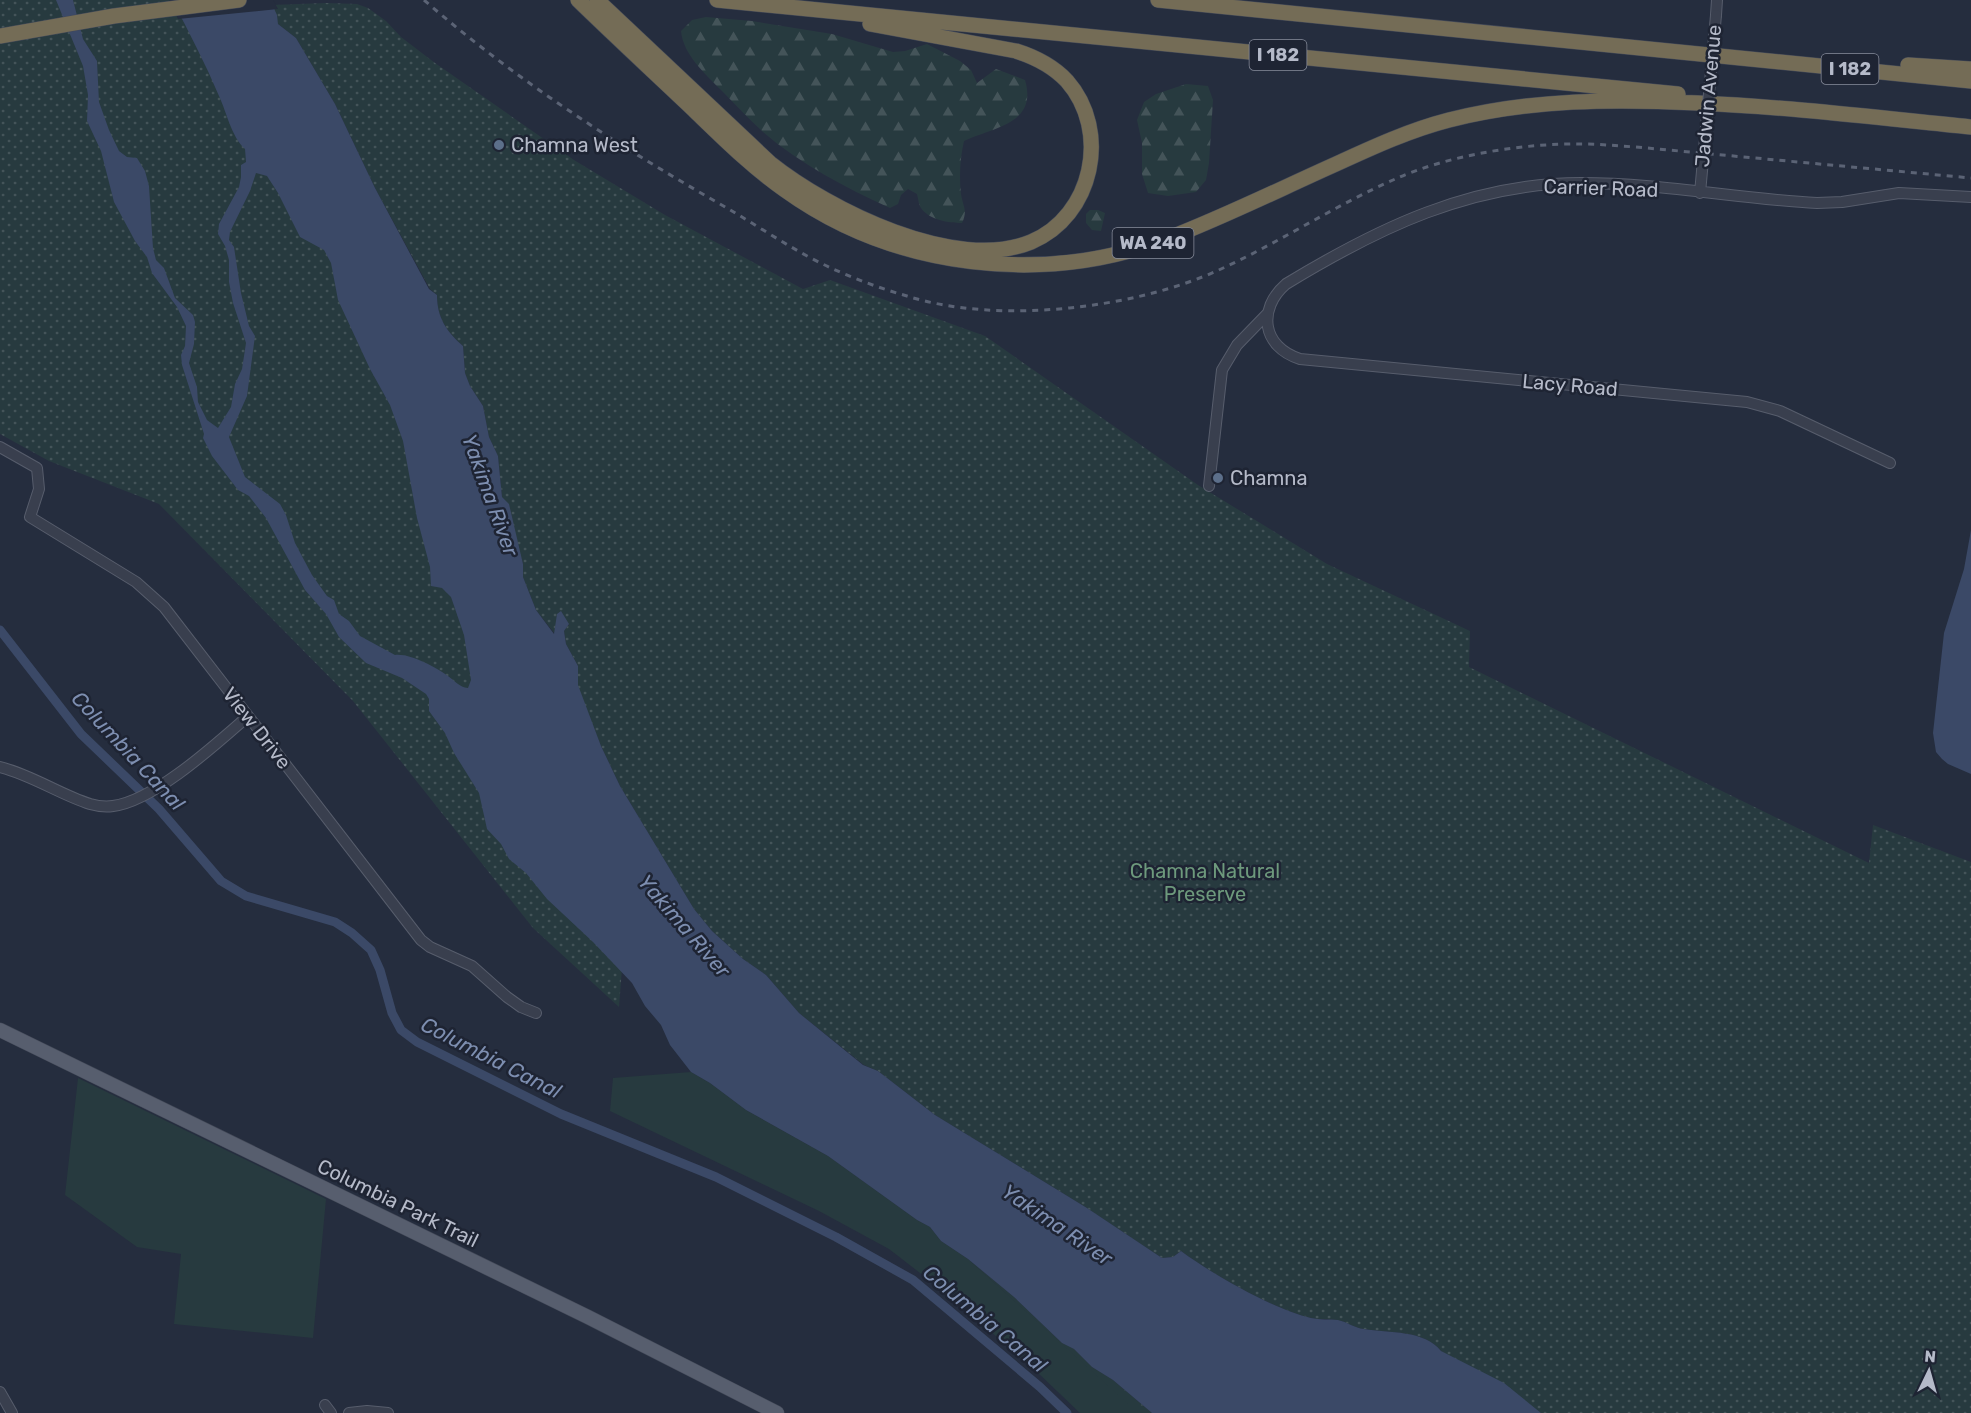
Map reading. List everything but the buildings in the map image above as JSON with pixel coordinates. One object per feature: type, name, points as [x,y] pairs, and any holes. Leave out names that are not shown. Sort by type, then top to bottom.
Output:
[{"type":"highway","points":[[0,36],[114,16],[239,0]]},
{"type":"highway","name":"WA 240","points":[[578,0],[613,24],[741,154],[766,176],[796,197],[843,224],[881,240],[930,254],[981,263],[1022,265],[1074,263],[1134,250],[1202,224],[1380,143],[1422,128],[1479,113],[1574,101],[1755,106]]},
{"type":"highway","points":[[597,0],[613,24],[770,163],[787,177],[856,216],[923,240],[974,250],[993,250],[1030,242],[1046,234],[1061,223],[1074,207],[1083,191],[1089,172],[1092,151],[1090,125],[1078,96],[1053,68],[1029,55],[1001,47],[800,9]]},
{"type":"highway","name":"I 182","points":[[717,0],[1658,91],[1755,106],[1971,127]]},
{"type":"highway","name":"I 182","points":[[1158,0],[1971,81]]},
{"type":"highway","points":[[1188,0],[1232,7]]},
{"type":"highway","points":[[1729,57],[1785,57],[1971,69]]},
{"type":"main road","name":"Columbia Park Trail","points":[[0,1030],[608,1327],[777,1413]]},
{"type":"street","name":"Jadwin Avenue","points":[[1700,193],[1717,0]]},
{"type":"street","name":"Carrier Road","points":[[1209,486],[1222,370],[1237,345],[1268,313],[1271,301],[1278,291],[1292,280],[1403,221],[1469,198],[1516,188],[1566,183],[1613,184],[1818,203],[1905,193],[1971,197]]},
{"type":"street","name":"Lacy Road","points":[[1268,313],[1269,331],[1274,343],[1286,354],[1299,359],[1747,402],[1780,411],[1890,463]]},
{"type":"street","name":"View Drive","points":[[0,447],[37,468],[39,489],[30,517],[152,594],[421,940],[430,947],[472,966],[507,997],[521,1007],[536,1013]]},
{"type":"street","points":[[0,768],[27,775],[96,805],[111,807],[149,792],[197,760],[247,717]]},
{"type":"street","points":[[0,1392],[12,1413]]},
{"type":"street","points":[[350,1413],[358,1411],[388,1413]]},
{"type":"green space","points":[[0,0],[185,0],[320,234],[624,942],[619,1007],[533,928],[353,701],[159,504],[49,461],[0,434]]},
{"type":"green space","name":"Chamna Natural Preserve","points":[[357,4],[368,8],[435,63],[574,160],[665,215],[803,289],[830,280],[985,336],[1198,485],[1327,564],[1470,631],[1469,667],[1869,863],[1873,825],[1971,862],[1971,1413],[1541,1413],[1441,1351],[1426,1339],[1361,1328],[1338,1320],[1314,1319],[1279,1307],[1243,1290],[1181,1251],[1173,1257],[1162,1258],[1087,1208],[935,1115],[878,1071],[864,1065],[799,1013],[766,975],[743,959],[712,931],[694,909],[620,786],[601,746],[577,685],[578,666],[566,644],[564,631],[569,624],[557,624],[555,634],[536,610],[523,577],[523,564],[502,497],[498,456],[489,437],[483,406],[470,386],[465,373],[463,346],[444,324],[437,303],[437,295],[430,289],[375,188],[335,104],[296,38],[278,24],[272,5]]},
{"type":"green space","points":[[706,17],[752,21],[832,34],[893,52],[927,44],[960,61],[971,70],[977,83],[996,69],[1025,80],[1027,95],[1025,106],[1011,122],[964,141],[960,174],[965,212],[962,223],[945,221],[929,215],[921,208],[917,194],[908,189],[901,195],[898,204],[890,208],[840,184],[792,155],[763,132],[708,77],[690,56],[681,31],[692,20]]},
{"type":"green space","points":[[1186,84],[1208,86],[1213,100],[1206,180],[1196,192],[1168,196],[1148,193],[1142,174],[1142,143],[1137,120],[1144,102],[1156,94]]},
{"type":"green space","points":[[1090,210],[1105,213],[1101,231],[1092,230],[1086,223],[1086,214]]},
{"type":"green space","points":[[691,1072],[746,1110],[828,1156],[930,1227],[941,1241],[968,1259],[1139,1413],[1080,1413],[1036,1371],[951,1297],[889,1249],[819,1211],[610,1111],[613,1078]]},
{"type":"green space","points":[[78,1078],[326,1199],[313,1338],[174,1324],[181,1254],[137,1247],[65,1195]]},
{"type":"green space","points":[[968,1259],[1014,1297],[1062,1343],[1074,1349],[1092,1367],[1113,1380],[1152,1413],[1138,1413]]},
{"type":"water","name":"Yakima River","points":[[56,0],[73,0],[83,39],[97,61],[99,102],[109,130],[119,151],[127,157],[137,158],[145,171],[149,186],[153,248],[156,260],[164,268],[175,298],[193,315],[194,344],[189,363],[197,387],[198,402],[207,420],[218,428],[231,407],[235,384],[242,369],[246,343],[233,303],[229,282],[229,260],[218,234],[219,224],[239,187],[241,165],[246,162],[245,149],[233,131],[208,72],[172,0],[270,0],[277,15],[278,24],[296,38],[335,104],[375,188],[429,289],[437,295],[437,303],[444,324],[463,346],[465,373],[470,386],[483,406],[489,437],[498,456],[502,497],[509,504],[523,564],[523,577],[536,610],[554,634],[557,614],[561,611],[569,624],[564,631],[566,644],[578,666],[578,685],[601,746],[620,786],[694,909],[712,931],[743,959],[766,975],[799,1013],[863,1065],[878,1071],[935,1115],[1087,1208],[1162,1258],[1173,1257],[1181,1251],[1243,1290],[1279,1307],[1314,1319],[1338,1320],[1361,1328],[1426,1339],[1441,1351],[1504,1383],[1541,1413],[1152,1413],[1113,1380],[1092,1367],[1074,1349],[1062,1343],[1014,1297],[968,1259],[941,1241],[930,1227],[828,1156],[746,1110],[691,1072],[670,1045],[661,1025],[645,1006],[632,983],[547,899],[526,873],[509,859],[501,844],[487,829],[479,793],[454,753],[445,733],[429,711],[429,699],[426,694],[402,678],[366,663],[339,637],[326,614],[305,590],[266,518],[249,496],[238,490],[212,456],[203,438],[204,434],[182,365],[181,355],[185,346],[186,326],[177,307],[152,273],[147,257],[135,241],[114,202],[101,151],[87,121],[88,95],[83,66]],"holes":[[[256,173],[267,176],[300,237],[324,250],[331,263],[338,300],[370,369],[390,405],[403,441],[417,518],[430,567],[431,586],[442,588],[451,597],[464,635],[471,680],[468,688],[422,661],[408,656],[395,655],[360,636],[349,621],[339,614],[334,600],[327,596],[312,575],[295,543],[280,504],[245,477],[229,437],[247,396],[255,336],[249,326],[241,293],[234,247],[229,240],[230,232]]]},
{"type":"water","points":[[1971,530],[1971,774],[1942,759],[1936,752],[1933,733],[1944,633],[1964,569]]},
{"type":"pier","points":[[169,0],[273,0],[278,9],[178,19]]},
{"type":"waterway","name":"Columbia Canal","points":[[0,630],[81,734],[159,809],[221,881],[246,896],[335,922],[371,950],[380,970],[392,1013],[401,1030],[417,1042],[561,1114],[716,1177],[836,1237],[913,1280],[1040,1387],[1067,1413]]},
{"type":"railway","points":[[424,0],[459,30],[570,112],[805,255],[878,287],[943,305],[982,310],[1023,311],[1108,303],[1187,283],[1221,269],[1350,201],[1414,171],[1461,157],[1511,148],[1560,144],[1636,147],[1971,178]]},
{"type":"place","name":"Chamna West","points":[[499,145]]},
{"type":"place","name":"Chamna","points":[[1218,478]]}]
